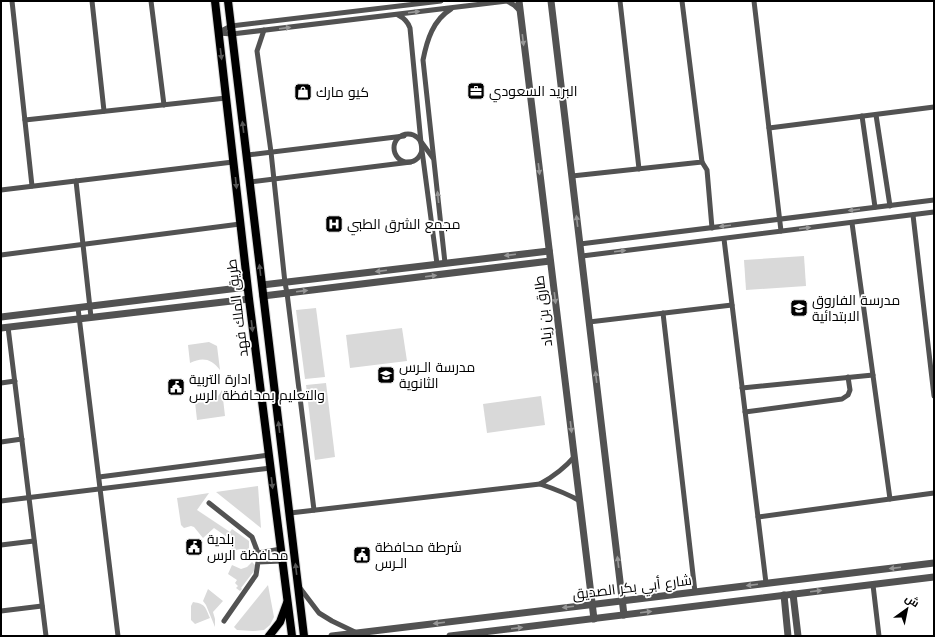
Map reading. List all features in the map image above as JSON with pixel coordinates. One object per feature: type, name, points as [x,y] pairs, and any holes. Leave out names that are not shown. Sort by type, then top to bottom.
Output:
[{"type":"main road","name":"طريق الملك فهد","points":[[215,1],[249,299],[292,636]]},
{"type":"main road","name":"طريق الملك فهد","points":[[228,1],[304,636]]},
{"type":"main road","points":[[269,636],[280,622],[288,601]]},
{"type":"street","points":[[12,1],[32,186]]},
{"type":"street","points":[[92,1],[104,111]]},
{"type":"street","points":[[151,1],[164,105]]},
{"type":"street","points":[[218,33],[231,26],[441,1]]},
{"type":"street","points":[[218,33],[232,34],[507,1],[514,5],[520,12]]},
{"type":"street","name":"طارق بن زياد","points":[[519,1],[594,618]]},
{"type":"street","points":[[551,1],[624,615]]},
{"type":"street","points":[[620,1],[639,169]]},
{"type":"street","points":[[682,1],[702,162],[707,170],[712,228]]},
{"type":"street","points":[[754,1],[781,232]]},
{"type":"street","points":[[446,263],[423,60],[428,37],[434,26],[446,12],[453,8]]},
{"type":"street","points":[[395,15],[399,15],[406,20],[409,23],[410,28],[422,146],[437,264]]},
{"type":"street","points":[[264,30],[257,51],[271,152],[285,282],[314,510]]},
{"type":"street","points":[[25,120],[226,98]]},
{"type":"street","points":[[769,128],[934,107]]},
{"type":"street","points":[[876,115],[890,206]]},
{"type":"street","points":[[862,116],[875,208]]},
{"type":"street","points":[[250,182],[411,162],[415,160],[422,146],[431,134]]},
{"type":"street","points":[[246,155],[412,135],[416,137],[422,146],[434,158]]},
{"type":"street","points":[[404,136],[397,141],[395,145],[396,154],[402,161],[411,162]]},
{"type":"street","points":[[1,190],[233,162]]},
{"type":"street","points":[[572,176],[702,162]]},
{"type":"street","points":[[76,181],[91,317]]},
{"type":"street","points":[[580,244],[934,200]]},
{"type":"street","points":[[582,256],[934,212]]},
{"type":"street","points":[[913,215],[934,396]]},
{"type":"street","points":[[852,223],[890,499]]},
{"type":"street","points":[[1,255],[240,224]]},
{"type":"street","points":[[724,239],[766,583]]},
{"type":"street","points":[[262,285],[549,251]]},
{"type":"street","points":[[264,296],[550,261]]},
{"type":"street","points":[[1,317],[248,287]]},
{"type":"street","points":[[46,636],[15,381],[5,327],[249,299]]},
{"type":"street","points":[[590,322],[732,305]]},
{"type":"street","points":[[78,308],[118,636]]},
{"type":"street","points":[[663,313],[695,592]]},
{"type":"street","points":[[742,388],[873,375]]},
{"type":"street","points":[[745,412],[842,399],[848,395],[850,390],[848,377]]},
{"type":"street","points":[[1,383],[15,381]]},
{"type":"street","points":[[1,442],[22,439]]},
{"type":"street","points":[[99,477],[269,455]]},
{"type":"street","points":[[540,484],[553,477],[574,457]]},
{"type":"street","points":[[1,501],[271,468]]},
{"type":"street","points":[[290,513],[540,484],[555,488],[580,501]]},
{"type":"street","points":[[758,518],[934,493]]},
{"type":"street","points":[[209,503],[252,536],[258,553],[256,575],[224,621]]},
{"type":"street","points":[[1,545],[34,541]]},
{"type":"street","points":[[258,553],[281,549]]},
{"type":"street","points":[[258,562],[282,561]]},
{"type":"street","name":"شارع أبي بكر الصديق","points":[[332,636],[934,563]]},
{"type":"street","name":"شارع أبي بكر الصديق","points":[[453,636],[934,577]]},
{"type":"street","points":[[873,584],[879,636]]},
{"type":"street","points":[[298,587],[319,612],[332,621],[358,633]]},
{"type":"street","points":[[792,594],[798,636]]},
{"type":"street","points":[[784,595],[788,636]]},
{"type":"street","points":[[1,611],[42,606]]},
{"type":"shaded area","points":[[804,256],[806,286],[746,290],[744,260]]},
{"type":"shaded area","points":[[316,308],[325,377],[305,379],[296,310]]},
{"type":"shaded area","points":[[402,328],[407,361],[350,368],[346,335]]},
{"type":"shaded area","points":[[209,342],[217,346],[220,370],[210,361],[202,359],[190,363],[188,345]]},
{"type":"shaded area","points":[[326,383],[335,457],[315,460],[306,385]]},
{"type":"shaded area","points":[[222,390],[225,416],[197,420],[195,402],[203,403],[211,401],[220,394]]},
{"type":"shaded area","points":[[541,396],[545,425],[487,433],[483,404]]},
{"type":"shaded area","points":[[258,486],[261,528],[216,492]]},
{"type":"shaded area","points":[[209,493],[197,510],[230,532],[232,529],[249,541],[248,551],[241,549],[236,550],[230,557],[226,554],[233,547],[230,544],[230,539],[214,528],[203,538],[194,527],[191,526],[184,528],[181,525],[177,498]]},
{"type":"shaded area","points":[[252,562],[255,565],[254,571],[240,591],[236,588],[238,586],[235,583],[237,580],[228,574],[232,565],[241,569],[247,567]]},
{"type":"shaded area","points":[[268,585],[274,617],[270,625],[264,630],[237,630],[234,627]]},
{"type":"shaded area","points":[[208,589],[223,601],[213,612],[215,627],[203,601]]},
{"type":"shaded area","points":[[193,602],[203,605],[210,618],[195,624],[191,620],[191,606]]},
{"type":"place","name":"البريد السعودي","points":[[476,91]]},
{"type":"place","name":"كيو مارك","points":[[303,92]]},
{"type":"place","name":"مجمع الشرق الطبي","points":[[334,224]]},
{"type":"place","name":"مدرسة الفاروق الابتدائية","points":[[799,308]]},
{"type":"place","name":"مدرسة الـرس الثانوية","points":[[386,375]]},
{"type":"place","name":"ادارة التربية والتعليم بمحافظة الرس","points":[[176,387]]},
{"type":"place","name":"بلدية محافظة الرس","points":[[194,547]]},
{"type":"place","name":"شرطة محافظة الـرس","points":[[362,555]]}]
